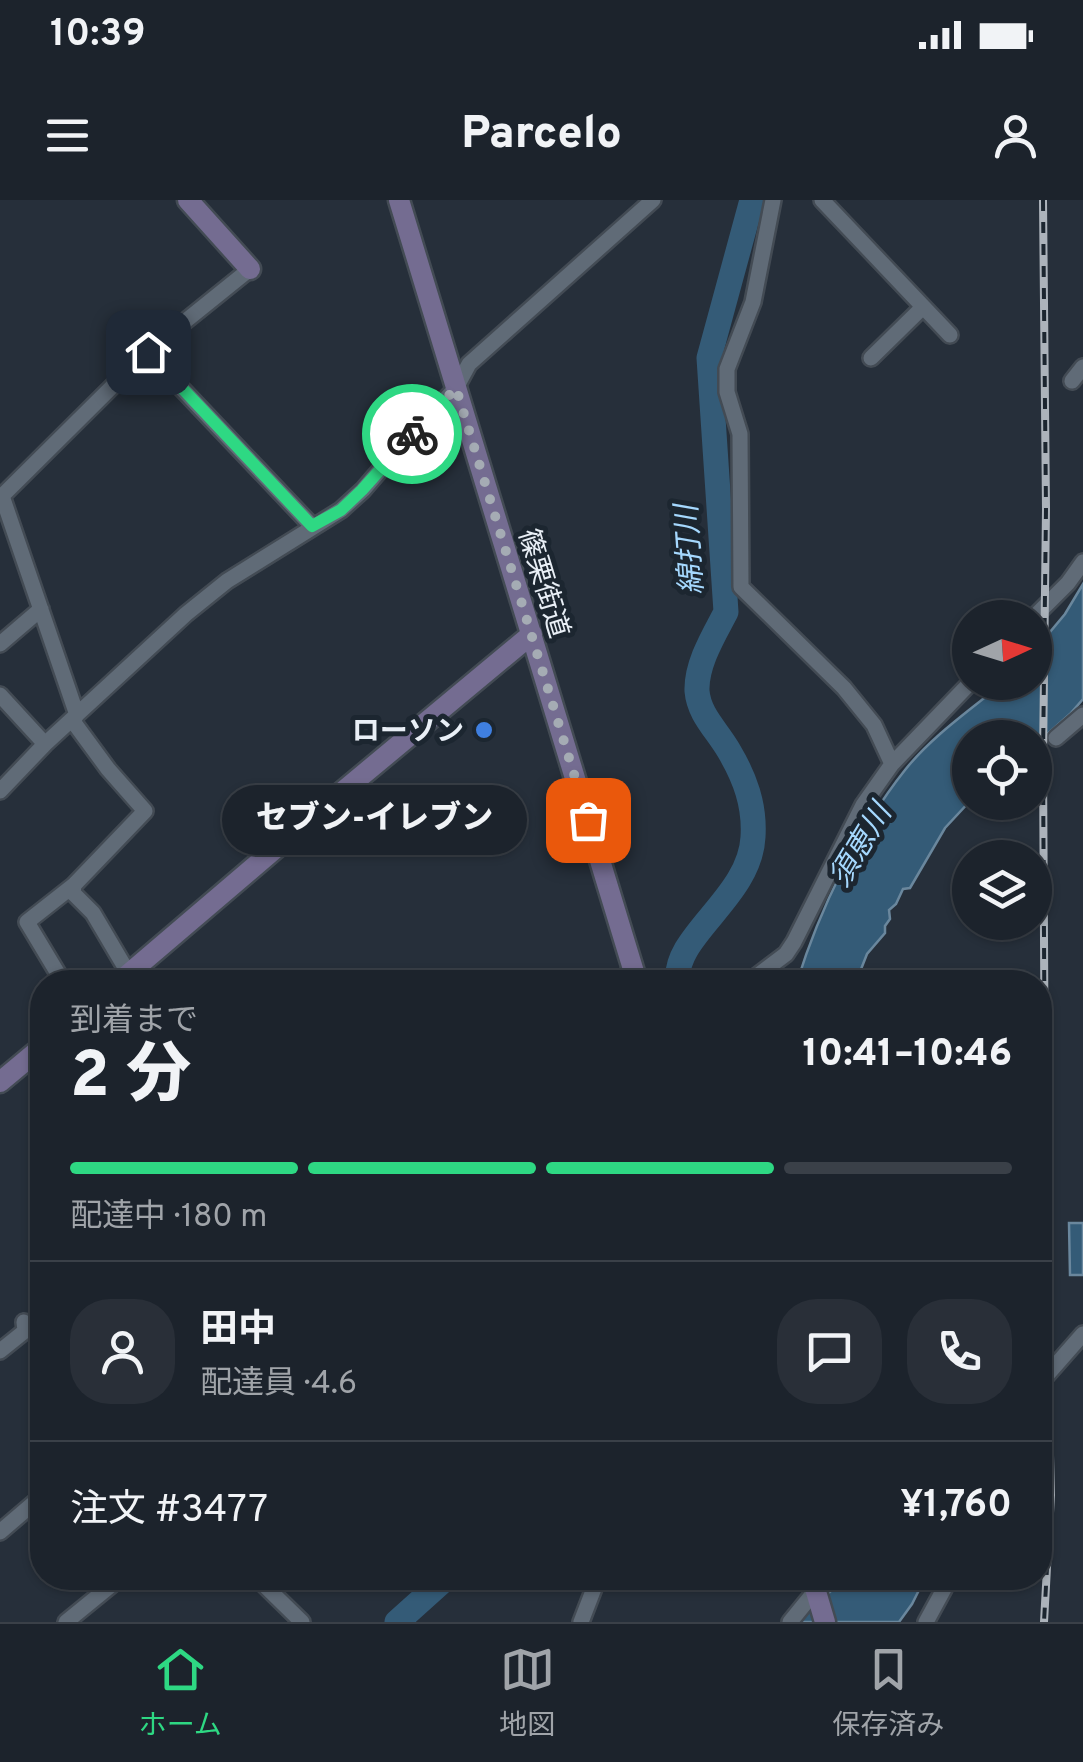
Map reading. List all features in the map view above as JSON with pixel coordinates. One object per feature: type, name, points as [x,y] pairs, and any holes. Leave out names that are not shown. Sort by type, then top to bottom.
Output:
[{"type":"main road","points":[[188,200],[250,269]]},
{"type":"main road","name":"篠栗街道","points":[[399,200],[532,634],[628,970]]},
{"type":"main road","points":[[133,970],[532,634]]},
{"type":"main road","points":[[0,1082],[30,1058]]},
{"type":"street","points":[[0,791],[45,744],[186,614],[227,581],[341,510],[456,388],[469,364],[653,200]]},
{"type":"street","points":[[772,200],[753,302],[726,368],[727,392],[740,434],[741,587],[844,688],[874,725],[892,764]]},
{"type":"street","points":[[822,200],[950,335]]},
{"type":"street","points":[[56,970],[27,922],[74,886],[145,811],[108,769],[75,718],[1,497],[148,352],[250,269]]},
{"type":"street","points":[[871,358],[923,307]]},
{"type":"street","points":[[148,352],[312,526]]},
{"type":"street","points":[[1072,380],[1083,367]]},
{"type":"street","points":[[1052,600],[1083,562]]},
{"type":"street","points":[[0,644],[41,609]]},
{"type":"street","points":[[0,696],[45,744]]},
{"type":"street","points":[[765,970],[786,954],[794,942],[862,805],[892,764],[954,700]]},
{"type":"street","points":[[1056,738],[1083,715]]},
{"type":"street","points":[[74,886],[74,893],[93,913],[120,970]]},
{"type":"street","points":[[0,1351],[25,1331],[24,1322]]},
{"type":"street","points":[[1052,1370],[1083,1334]]},
{"type":"street","points":[[0,1532],[30,1506]]},
{"type":"street","points":[[66,1622],[105,1590]]},
{"type":"street","points":[[269,1590],[302,1622]]},
{"type":"street","points":[[581,1622],[593,1590]]},
{"type":"street","points":[[926,1622],[943,1590]]},
{"type":"street","points":[[790,1622],[818,1599]]},
{"type":"water","points":[[1083,584],[1083,699],[1070,714],[1052,730],[1052,720],[957,720],[982,700],[1052,700],[1052,630]]},
{"type":"water","name":"須恵川","points":[[952,724],[952,820],[910,888],[903,889],[889,910],[885,933],[867,954],[861,970],[801,970],[842,872],[871,818],[927,746]]},
{"type":"water","points":[[1069,1223],[1083,1223],[1083,1275],[1070,1275]]},
{"type":"water","points":[[832,1590],[919,1590],[899,1622],[797,1622]]},
{"type":"waterway","name":"綿打川","points":[[679,970],[698,932],[739,879],[749,859],[753,837],[751,803],[744,782],[705,715],[697,691],[703,660],[726,612],[709,358],[752,200]]},
{"type":"waterway","name":"綿打川","points":[[397,1622],[433,1590]]},
{"type":"railway","points":[[1043,200],[1044,970]]},
{"type":"railway","points":[[1044,1622],[1046,1590]]},
{"type":"way so far","points":[[412,434],[456,388],[588,820]]},
{"type":"place","name":"ローソン","points":[[484,730]]},
{"type":"place","name":"セブン-イレブン","points":[[588,820]]},
{"type":"route","points":[[148,352],[312,526],[341,510],[412,434]]}]
